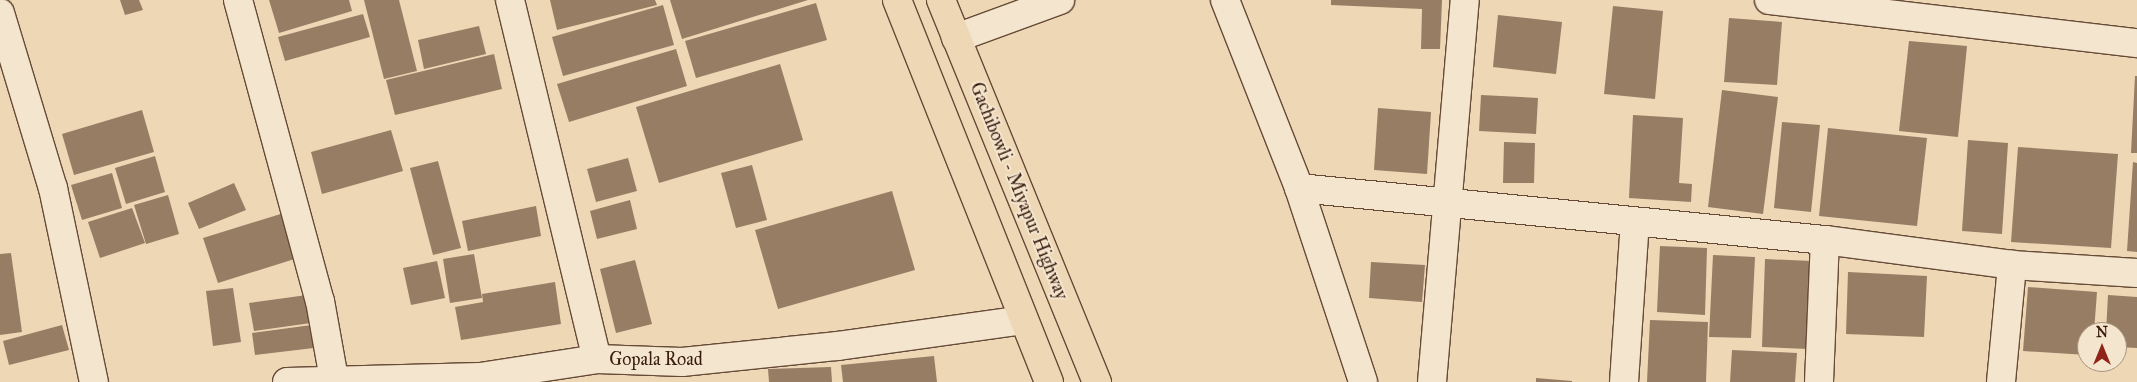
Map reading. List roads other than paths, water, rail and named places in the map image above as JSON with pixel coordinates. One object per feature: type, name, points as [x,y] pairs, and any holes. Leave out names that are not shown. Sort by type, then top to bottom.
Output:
[{"type":"main road","points":[[897,0],[1048,382]]},
{"type":"main road","name":"Gachibowli - Miyapur Highway","points":[[941,0],[1097,382]]},
{"type":"street","points":[[238,0],[320,301],[334,379]]},
{"type":"street","points":[[510,0],[597,359]]},
{"type":"street","points":[[956,38],[1060,0]]},
{"type":"street","points":[[1224,0],[1299,188],[1363,382]]},
{"type":"street","points":[[1432,382],[1465,0]]},
{"type":"street","points":[[1769,0],[2137,42]]},
{"type":"street","points":[[0,13],[53,188],[94,382]]},
{"type":"street","points":[[1299,188],[1448,200],[1635,222],[1825,240],[2012,265],[2137,273]]},
{"type":"street","points":[[1624,382],[1635,222]]},
{"type":"street","points":[[1819,382],[1825,240]]},
{"type":"street","points":[[2001,382],[2012,265]]},
{"type":"street","name":"Gopala Road","points":[[287,382],[334,379],[480,380],[597,359],[682,362],[838,346],[1024,320]]}]
